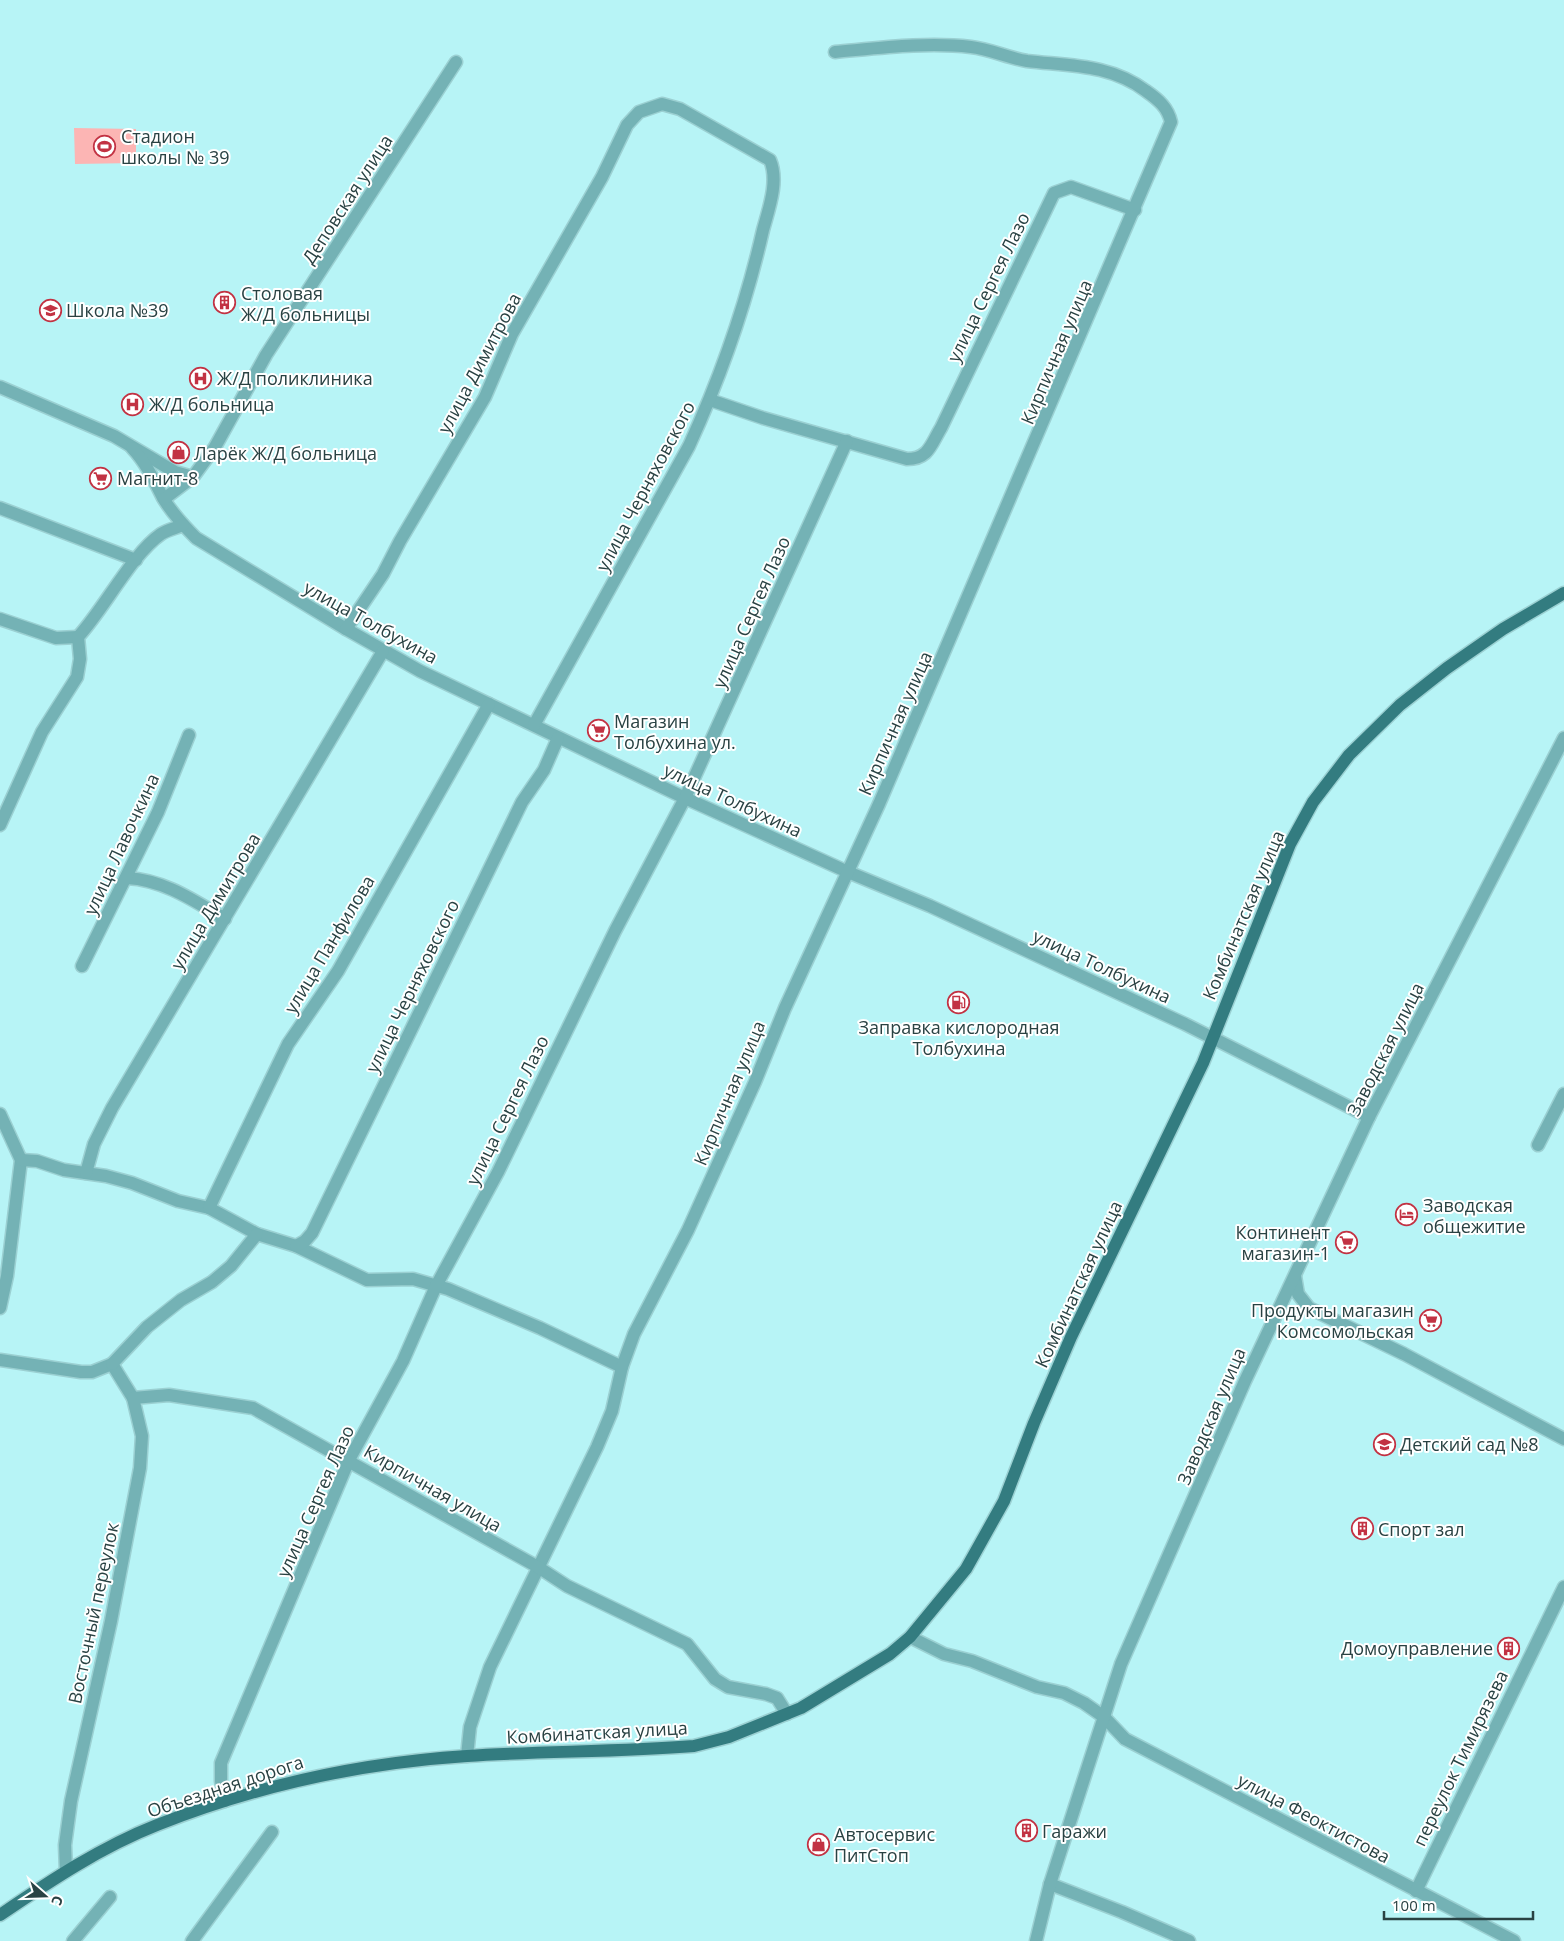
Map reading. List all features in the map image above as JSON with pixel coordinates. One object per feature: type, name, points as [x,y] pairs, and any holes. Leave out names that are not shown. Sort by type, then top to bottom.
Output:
[{"type":"main road","name":"Комбинатская улица","points":[[467,1756],[655,1749],[694,1746],[729,1737],[787,1714],[890,1654],[910,1637],[966,1570],[1000,1508],[1034,1423],[1072,1337],[1202,1063],[1290,844],[1313,802],[1349,755],[1400,705],[1447,668],[1503,629],[1564,593]]},
{"type":"main road","name":"Объездная дорога","points":[[0,1915],[66,1871],[156,1825],[225,1801],[285,1782],[352,1768],[467,1756]]},
{"type":"street","name":"Кирпичная улица","points":[[538,1567],[597,1447],[612,1410],[622,1367],[640,1320],[688,1230],[755,1082],[785,1008],[848,872],[1172,122],[1169,111],[1155,97],[1130,79],[1093,67],[1019,60],[974,48],[950,45],[914,45],[835,52]]},
{"type":"street","name":"Деповская улица","points":[[164,499],[193,477],[237,410],[266,355],[456,62]]},
{"type":"street","name":"улица Черняховского","points":[[534,725],[689,446],[710,400],[740,317],[773,188],[774,169],[770,160],[680,109],[662,104],[639,112]]},
{"type":"street","name":"улица Димитрова","points":[[346,629],[383,574],[400,541],[484,397],[512,334],[602,177],[626,125],[639,112]]},
{"type":"street","name":"улица Сергея Лазо","points":[[710,400],[763,418],[908,459],[918,459],[925,455],[941,428],[1054,193],[1071,187],[1135,210]]},
{"type":"street","name":"улица Толбухина","points":[[0,387],[114,436],[175,472],[193,477]]},
{"type":"street","name":"улица Сергея Лазо","points":[[225,1801],[221,1781],[221,1763],[348,1460],[403,1361],[436,1286],[498,1172],[615,931],[686,798],[847,441]]},
{"type":"street","name":"улица Толбухина","points":[[132,448],[141,457],[164,499],[183,526],[196,538],[218,554],[384,651],[558,738],[686,798],[848,872],[930,906],[1212,1037],[1368,1117]]},
{"type":"street","points":[[0,508],[136,560]]},
{"type":"street","points":[[0,619],[56,638],[78,637],[150,543],[163,532],[183,526]]},
{"type":"street","points":[[0,825],[42,732],[77,677],[80,659],[78,637]]},
{"type":"street","name":"улица Димитрова","points":[[86,1173],[94,1144],[112,1108],[384,651]]},
{"type":"street","name":"улица Панфилова","points":[[209,1208],[288,1044],[338,971],[489,704]]},
{"type":"street","name":"улица Лавочкина","points":[[82,966],[158,812],[189,735]]},
{"type":"street","name":"улица Черняховского","points":[[296,1246],[305,1241],[312,1233],[513,820],[522,802],[544,770],[558,738]]},
{"type":"street","name":"Заводская улица","points":[[1036,1941],[1050,1884],[1121,1664],[1268,1329],[1295,1276],[1368,1117],[1564,738]]},
{"type":"street","points":[[126,878],[155,881],[168,886],[225,918]]},
{"type":"street","points":[[1538,1145],[1564,1094]]},
{"type":"street","points":[[0,1114],[21,1160],[7,1276],[0,1308]]},
{"type":"street","points":[[21,1160],[37,1161],[64,1170],[132,1182],[178,1201],[209,1208],[257,1234],[296,1246],[367,1280],[412,1279],[448,1289],[540,1328],[622,1367]]},
{"type":"street","points":[[0,1360],[81,1372],[92,1372],[112,1364],[147,1327],[181,1300],[212,1282],[231,1266],[257,1234]]},
{"type":"street","points":[[1295,1276],[1298,1294],[1309,1308],[1404,1354],[1564,1439]]},
{"type":"street","points":[[112,1364],[132,1398]]},
{"type":"street","name":"Кирпичная улица","points":[[132,1398],[169,1395],[253,1408],[538,1567],[568,1586],[687,1644],[715,1679],[728,1687],[777,1698],[787,1714]]},
{"type":"street","name":"Восточный переулок","points":[[66,1871],[65,1844],[71,1800],[111,1621],[140,1468],[142,1436],[132,1398]]},
{"type":"street","points":[[467,1756],[470,1726],[490,1668],[538,1567]]},
{"type":"street","name":"переулок Тимирязева","points":[[1416,1891],[1564,1587]]},
{"type":"street","name":"улица Феоктистова","points":[[910,1637],[944,1654],[972,1661],[1037,1687],[1064,1693],[1084,1703],[1104,1718],[1125,1739],[1514,1941]]},
{"type":"street","points":[[192,1941],[272,1832]]},
{"type":"street","points":[[1050,1884],[1189,1941]]},
{"type":"street","points":[[73,1941],[110,1897]]},
{"type":"shaded area","name":"Стадион школы № 39","points":[[74,128],[136,129],[136,163],[75,164]]},
{"type":"place","name":"Стадион школы № 39","points":[[105,146]]},
{"type":"place","name":"Столовая Ж/Д больницы","points":[[225,303]]},
{"type":"place","name":"Школа №39","points":[[50,310]]},
{"type":"place","name":"Ж/Д поликлиника","points":[[201,378]]},
{"type":"place","name":"Ж/Д больница","points":[[133,404]]},
{"type":"place","name":"Ларёк Ж/Д больница","points":[[178,453]]},
{"type":"place","name":"Магнит-8","points":[[101,478]]},
{"type":"place","name":"Магазин Толбухина ул.","points":[[598,731]]},
{"type":"place","name":"Заправка кислородная Толбухина","points":[[959,1002]]},
{"type":"place","name":"Заводская общежитие","points":[[1407,1215]]},
{"type":"place","name":"Континент магазин-1","points":[[1346,1242]]},
{"type":"place","name":"Продукты магазин Комсомольская","points":[[1430,1320]]},
{"type":"place","name":"Детский сад №8","points":[[1384,1444]]},
{"type":"place","name":"Спорт зал","points":[[1362,1529]]},
{"type":"place","name":"Домоуправление","points":[[1509,1648]]},
{"type":"place","name":"Гаражи","points":[[1026,1831]]},
{"type":"place","name":"Автосервис ПитСтоп","points":[[818,1844]]}]
